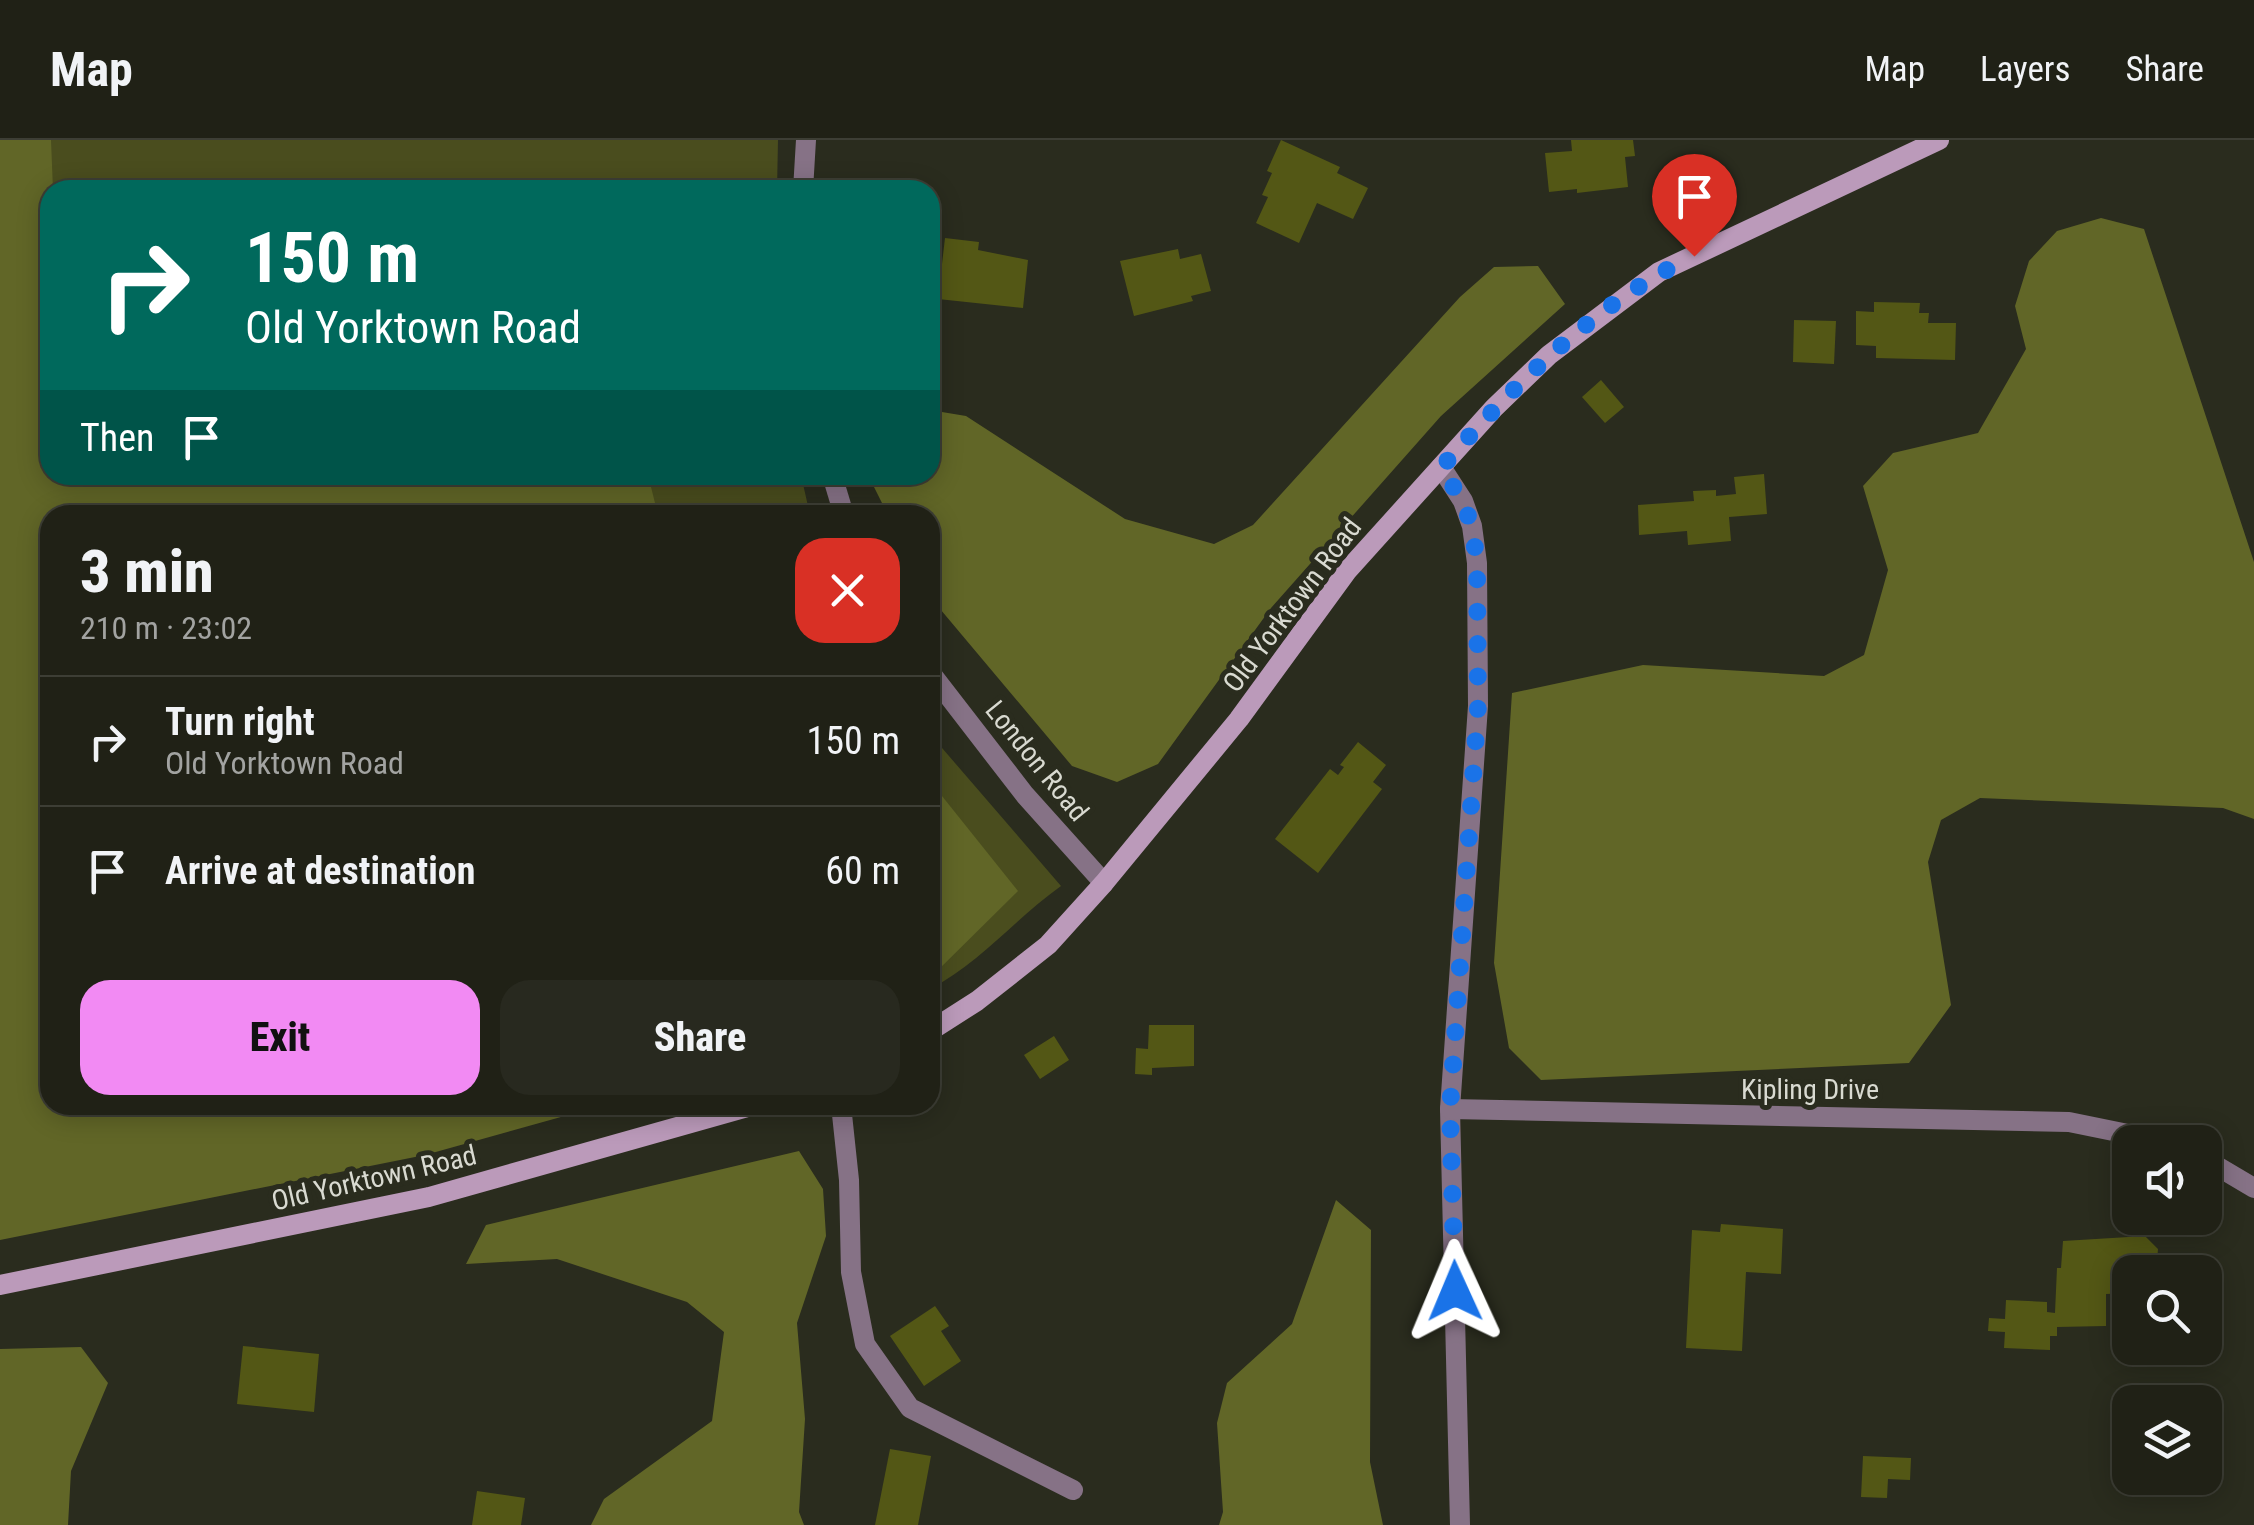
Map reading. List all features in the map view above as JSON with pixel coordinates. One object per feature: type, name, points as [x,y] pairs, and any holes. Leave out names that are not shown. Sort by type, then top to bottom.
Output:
[{"type":"main road","name":"Old Yorktown Road","points":[[940,1025],[1048,945],[1239,719],[1347,570],[1494,408],[1549,355],[1659,272],[1939,140]]},
{"type":"main road","name":"Old Yorktown Road","points":[[0,1285],[428,1197],[720,1115]]},
{"type":"street","points":[[804,180],[806,140]]},
{"type":"street","points":[[1441,468],[1468,513],[1477,563],[1478,706],[1450,1109],[1460,1525]]},
{"type":"street","name":"London Road","points":[[940,685],[1025,795],[1104,883]]},
{"type":"street","name":"Kipling Drive","points":[[1450,1109],[2068,1122],[2112,1131]]},
{"type":"street","points":[[843,1115],[851,1272],[865,1344],[910,1408],[1073,1490]]},
{"type":"street","points":[[2222,1169],[2254,1188]]},
{"type":"green space","points":[[0,140],[51,140],[53,180],[40,180],[40,485],[650,485],[656,505],[40,505],[40,1115],[568,1115],[425,1155],[0,1240]]},
{"type":"green space","points":[[6,140],[778,140],[777,180],[40,180],[40,430]]},
{"type":"green space","points":[[2101,218],[2144,229],[2254,562],[2254,819],[2223,808],[1980,798],[1941,820],[1928,862],[1951,1005],[1909,1063],[1541,1080],[1509,1048],[1494,963],[1512,693],[1643,665],[1824,676],[1864,655],[1888,570],[1863,486],[1893,453],[1978,433],[2026,349],[2015,306],[2029,261],[2057,231]]},
{"type":"green space","points":[[1538,266],[1565,304],[1441,416],[1271,608],[1158,764],[1117,782],[1072,766],[940,609],[940,505],[883,505],[873,485],[940,485],[940,412],[966,416],[1125,519],[1214,544],[1253,525],[1460,297],[1494,267]]},
{"type":"green space","points":[[46,485],[803,485],[808,505],[49,505]]},
{"type":"green space","points":[[940,746],[1061,886],[940,983]]},
{"type":"green space","points":[[940,794],[1018,891],[940,968]]},
{"type":"green space","points":[[799,1151],[823,1189],[826,1236],[797,1323],[805,1419],[799,1512],[804,1525],[591,1525],[604,1499],[712,1421],[724,1332],[687,1302],[557,1259],[466,1264],[486,1225]]},
{"type":"green space","points":[[1336,1200],[1371,1230],[1370,1462],[1383,1525],[1219,1525],[1223,1512],[1217,1423],[1227,1383],[1292,1324]]},
{"type":"green space","points":[[81,1347],[108,1383],[71,1471],[68,1525],[0,1525],[0,1349]]},
{"type":"building","points":[[1281,140],[1340,167],[1337,173],[1368,188],[1353,219],[1317,203],[1299,243],[1256,223],[1268,197],[1262,195],[1272,173],[1267,171]]},
{"type":"building","points":[[1571,140],[1633,140],[1635,156],[1625,157],[1628,187],[1549,192],[1545,153],[1572,151]]},
{"type":"building","points":[[945,238],[979,242],[978,250],[1028,260],[1023,308],[940,299]]},
{"type":"building","points":[[1178,249],[1180,259],[1201,254],[1211,291],[1191,296],[1193,301],[1134,316],[1120,261]]},
{"type":"building","points":[[1874,302],[1920,303],[1919,313],[1929,313],[1928,323],[1956,323],[1955,360],[1876,358],[1876,346],[1856,345],[1856,311],[1874,312]]},
{"type":"building","points":[[1794,320],[1836,321],[1834,364],[1793,362]]},
{"type":"building","points":[[1601,380],[1624,407],[1605,423],[1582,397]]},
{"type":"building","points":[[1764,474],[1767,514],[1729,517],[1731,541],[1688,545],[1687,531],[1639,535],[1638,505],[1694,501],[1693,491],[1716,490],[1716,496],[1736,494],[1734,477]]},
{"type":"building","points":[[1358,742],[1386,765],[1373,782],[1382,789],[1318,873],[1275,839],[1330,769],[1338,775],[1344,767],[1340,765]]},
{"type":"building","points":[[1149,1025],[1194,1025],[1194,1066],[1152,1068],[1152,1075],[1135,1074],[1136,1048],[1148,1049]]},
{"type":"building","points":[[1054,1036],[1069,1060],[1040,1079],[1024,1055]]},
{"type":"building","points":[[1721,1224],[1783,1229],[1781,1274],[1746,1272],[1742,1351],[1686,1348],[1692,1230],[1720,1232]]},
{"type":"building","points":[[2145,1236],[2158,1249],[2157,1255],[2112,1255],[2112,1294],[2106,1294],[2106,1326],[2057,1327],[2057,1336],[2050,1336],[2050,1350],[2004,1348],[2005,1332],[1988,1331],[1989,1318],[2005,1319],[2006,1300],[2047,1302],[2047,1312],[2055,1313],[2063,1241]]},
{"type":"building","points":[[935,1306],[949,1326],[941,1331],[961,1361],[924,1386],[890,1336]]},
{"type":"building","points":[[243,1346],[319,1354],[314,1412],[237,1404]]},
{"type":"building","points":[[890,1449],[931,1456],[918,1525],[875,1525]]},
{"type":"building","points":[[1863,1456],[1911,1458],[1910,1480],[1888,1479],[1887,1498],[1861,1497]]},
{"type":"building","points":[[477,1491],[525,1498],[521,1525],[472,1525]]},
{"type":"route","points":[[1455,1291],[1450,1109],[1478,706],[1477,563],[1472,526],[1462,500],[1441,468],[1494,408],[1549,355],[1659,272],[1694,256]]}]
